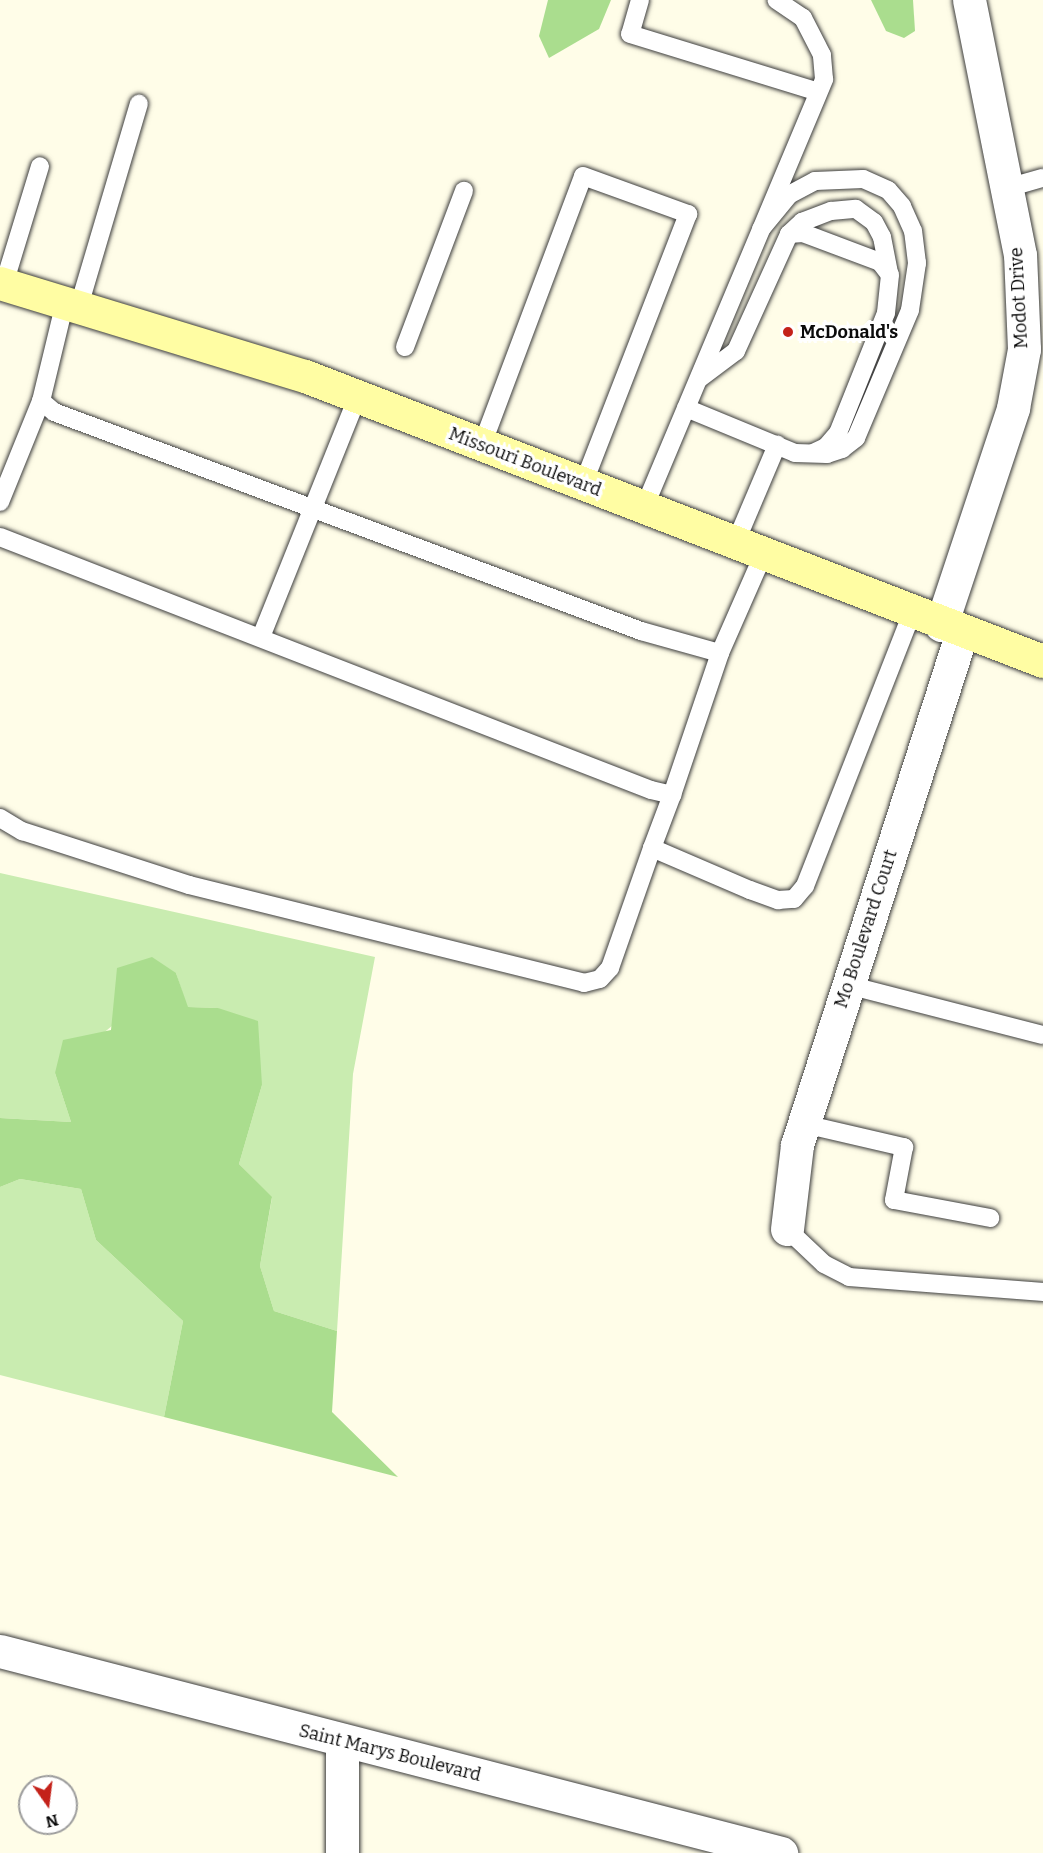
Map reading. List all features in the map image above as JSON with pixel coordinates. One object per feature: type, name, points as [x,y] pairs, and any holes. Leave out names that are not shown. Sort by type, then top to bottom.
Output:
[{"type":"main road","name":"Missouri Boulevard","points":[[2,283],[305,376],[938,623],[1043,661]]},
{"type":"street","name":"Modot Drive","points":[[938,623],[1013,408],[1023,349],[1033,309],[1006,188],[969,0]]},
{"type":"street","name":"Mo Boulevard Court","points":[[787,1229],[797,1145],[848,985],[938,623]]},
{"type":"street","name":"Saint Marys Boulevard","points":[[0,1651],[781,1853]]},
{"type":"street","points":[[342,1740],[342,1853]]},
{"type":"lane","points":[[640,0],[630,34],[818,92]]},
{"type":"lane","points":[[644,508],[824,79],[822,56],[803,18],[776,0]]},
{"type":"lane","points":[[0,502],[41,402],[139,104]]},
{"type":"lane","points":[[2,283],[40,166]]},
{"type":"lane","points":[[482,445],[582,176],[688,214],[583,485]]},
{"type":"lane","points":[[686,408],[777,445],[811,454],[842,449],[856,438],[910,310],[918,262],[913,231],[902,206],[888,190],[863,179],[841,177],[814,181],[789,195],[761,229]]},
{"type":"lane","points":[[1006,188],[1043,178]]},
{"type":"lane","points":[[405,347],[464,191]]},
{"type":"lane","points":[[696,384],[704,372],[736,351],[789,234],[802,222],[831,211],[856,209],[874,222],[882,237],[890,275],[886,313],[838,433],[826,447],[811,454]]},
{"type":"lane","points":[[789,234],[796,231],[846,247],[879,262],[890,275]]},
{"type":"lane","points":[[261,637],[358,396]]},
{"type":"lane","points":[[41,402],[68,419],[647,633],[720,653]]},
{"type":"lane","points":[[0,818],[22,831],[189,885],[584,983],[600,979],[610,968],[720,653],[777,445]]},
{"type":"lane","points":[[0,537],[651,790],[672,795]]},
{"type":"lane","points":[[652,849],[778,900],[794,899],[805,886],[938,623]]},
{"type":"lane","points":[[848,985],[1043,1035]]},
{"type":"lane","points":[[804,1124],[904,1147],[894,1200],[990,1218]]},
{"type":"lane","points":[[787,1229],[824,1264],[849,1277],[1043,1292]]},
{"type":"green space","points":[[548,0],[611,0],[599,29],[549,58],[539,36]]},
{"type":"green space","points":[[871,0],[913,0],[915,31],[904,38],[886,31]]},
{"type":"green space","points":[[0,873],[375,957],[353,1074],[337,1331],[274,1311],[260,1266],[272,1198],[239,1164],[262,1085],[218,1008],[187,1007],[176,973],[55,1073],[71,1122],[0,1118]]},
{"type":"green space","points":[[152,957],[176,973],[188,1007],[218,1008],[258,1021],[262,1085],[239,1164],[272,1197],[260,1266],[274,1311],[337,1331],[332,1412],[398,1477],[164,1417],[183,1321],[96,1240],[81,1189],[20,1179],[0,1187],[0,1118],[71,1122],[55,1073],[63,1040],[111,1030],[117,968]]},
{"type":"green space","points":[[20,1179],[81,1189],[96,1240],[183,1321],[164,1417],[0,1375],[0,1187]]},
{"type":"place","name":"McDonald's","points":[[788,332]]}]
